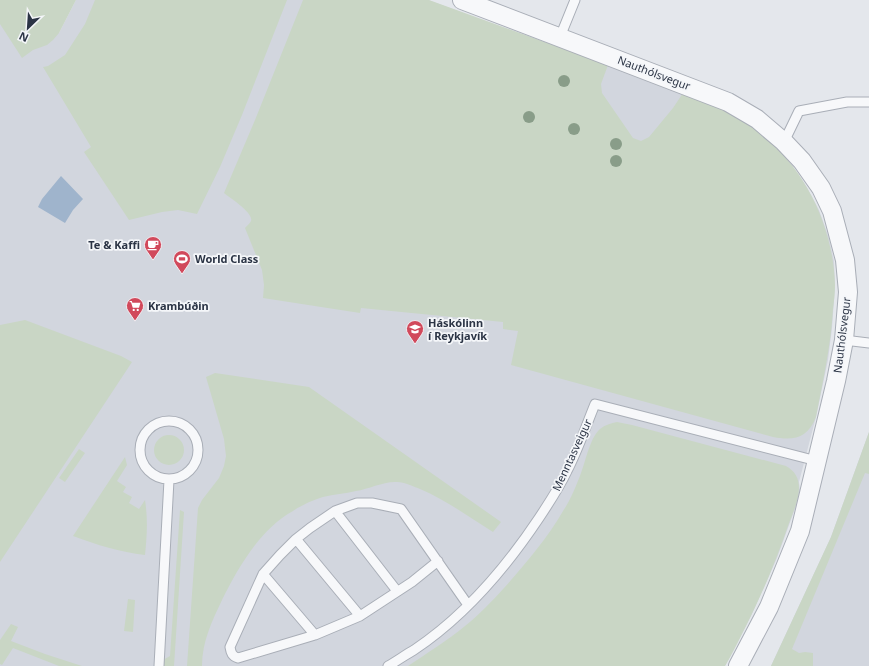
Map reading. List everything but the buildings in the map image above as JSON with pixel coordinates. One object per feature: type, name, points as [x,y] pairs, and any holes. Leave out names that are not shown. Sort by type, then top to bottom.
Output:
[{"type":"street","name":"Nauthólsvegur","points":[[462,0],[728,102],[757,119],[784,142],[802,161],[821,188],[832,211],[845,260],[848,292],[844,340],[836,381],[800,531],[769,607],[738,666]]},
{"type":"lane","points":[[560,37],[575,0]]},
{"type":"lane","points":[[784,142],[799,111],[847,102],[869,102]]},
{"type":"lane","points":[[844,340],[869,343]]},
{"type":"lane","name":"Menntasveigur","points":[[388,666],[426,642],[456,617],[505,565],[527,536],[550,501],[570,465],[595,404],[818,461]]},
{"type":"lane","points":[[168,421],[178,423],[187,428],[194,436],[198,455],[194,465],[188,473],[179,478],[169,480],[159,478],[150,473],[140,456],[140,446],[143,436],[150,428],[158,423],[168,421]]},
{"type":"lane","points":[[159,666],[169,480]]},
{"type":"lane","points":[[438,561],[412,582],[360,616],[315,635],[238,658],[231,653],[230,647],[263,574],[296,539],[310,528],[335,511],[357,503],[372,503],[401,509],[438,561],[468,605]]},
{"type":"lane","points":[[335,511],[398,591]]},
{"type":"lane","points":[[296,539],[360,616]]},
{"type":"lane","points":[[263,574],[315,635]]},
{"type":"shaded area","name":"Háskólinn í Reykjavík","points":[[76,0],[428,0],[683,93],[757,131],[773,146],[791,165],[806,186],[819,210],[829,238],[834,261],[835,286],[832,328],[828,360],[816,417],[799,482],[800,490],[796,506],[777,558],[751,616],[725,666],[0,666],[0,1],[59,33]]},
{"type":"shaded area","points":[[869,432],[869,666],[771,666],[831,537]]},
{"type":"green space","points":[[0,0],[76,0],[59,33],[53,40],[47,45],[33,50],[22,58],[0,24]]},
{"type":"green space","points":[[95,0],[287,0],[242,115],[220,167],[197,214],[178,210],[162,212],[129,220],[84,152],[91,147],[43,67],[48,66],[65,55],[85,24]]},
{"type":"green space","points":[[303,0],[429,0],[608,65],[601,84],[602,93],[633,138],[641,141],[649,137],[673,108],[683,93],[732,114],[759,132],[778,149],[794,168],[808,189],[819,212],[827,235],[833,260],[835,288],[830,336],[816,417],[809,430],[794,438],[787,439],[773,437],[511,365],[518,331],[503,329],[503,322],[361,308],[360,313],[263,298],[264,285],[262,270],[245,228],[251,221],[251,218],[245,210],[224,193]]},
{"type":"green space","points":[[25,320],[121,356],[132,362],[0,562],[0,325]]},
{"type":"green space","points":[[215,373],[309,387],[501,522],[493,532],[439,498],[400,482],[392,482],[348,493],[327,496],[308,503],[296,509],[270,528],[251,550],[235,575],[208,632],[202,657],[202,666],[187,666],[198,508],[202,500],[219,478],[226,456],[224,439],[206,377]]},
{"type":"green space","points":[[617,422],[786,466],[792,470],[797,478],[799,488],[798,497],[778,554],[754,609],[725,666],[408,666],[444,642],[470,622],[490,603],[520,570],[550,531],[568,502],[591,443],[597,433],[604,426]]},
{"type":"green space","points":[[869,432],[869,474],[865,473],[792,649],[799,653],[813,653],[813,666],[771,666],[831,537]]},
{"type":"green space","points":[[169,435],[180,439],[184,450],[180,461],[169,465],[158,461],[154,450],[158,439]]},
{"type":"green space","points":[[79,449],[85,453],[65,482],[59,478]]},
{"type":"green space","points":[[125,457],[127,465],[117,481],[126,487],[123,492],[132,497],[129,503],[139,509],[145,500],[147,528],[145,555],[109,548],[73,536]]},
{"type":"green space","points":[[180,510],[184,512],[174,666],[162,666],[163,660],[170,656]]},
{"type":"green space","points":[[128,599],[135,600],[133,632],[124,631]]},
{"type":"green space","points":[[11,624],[18,627],[11,641],[82,666],[59,666],[13,648],[2,665],[0,664],[0,640]]},
{"type":"water","points":[[61,176],[83,199],[73,210],[65,223],[38,207],[42,199]]},
{"type":"place","name":"Te & Kaffi","points":[[153,260]]},
{"type":"place","name":"World Class","points":[[182,274]]},
{"type":"place","name":"Krambúðin","points":[[135,321]]},
{"type":"place","name":"Háskólinn í Reykjavík","points":[[415,344]]}]
